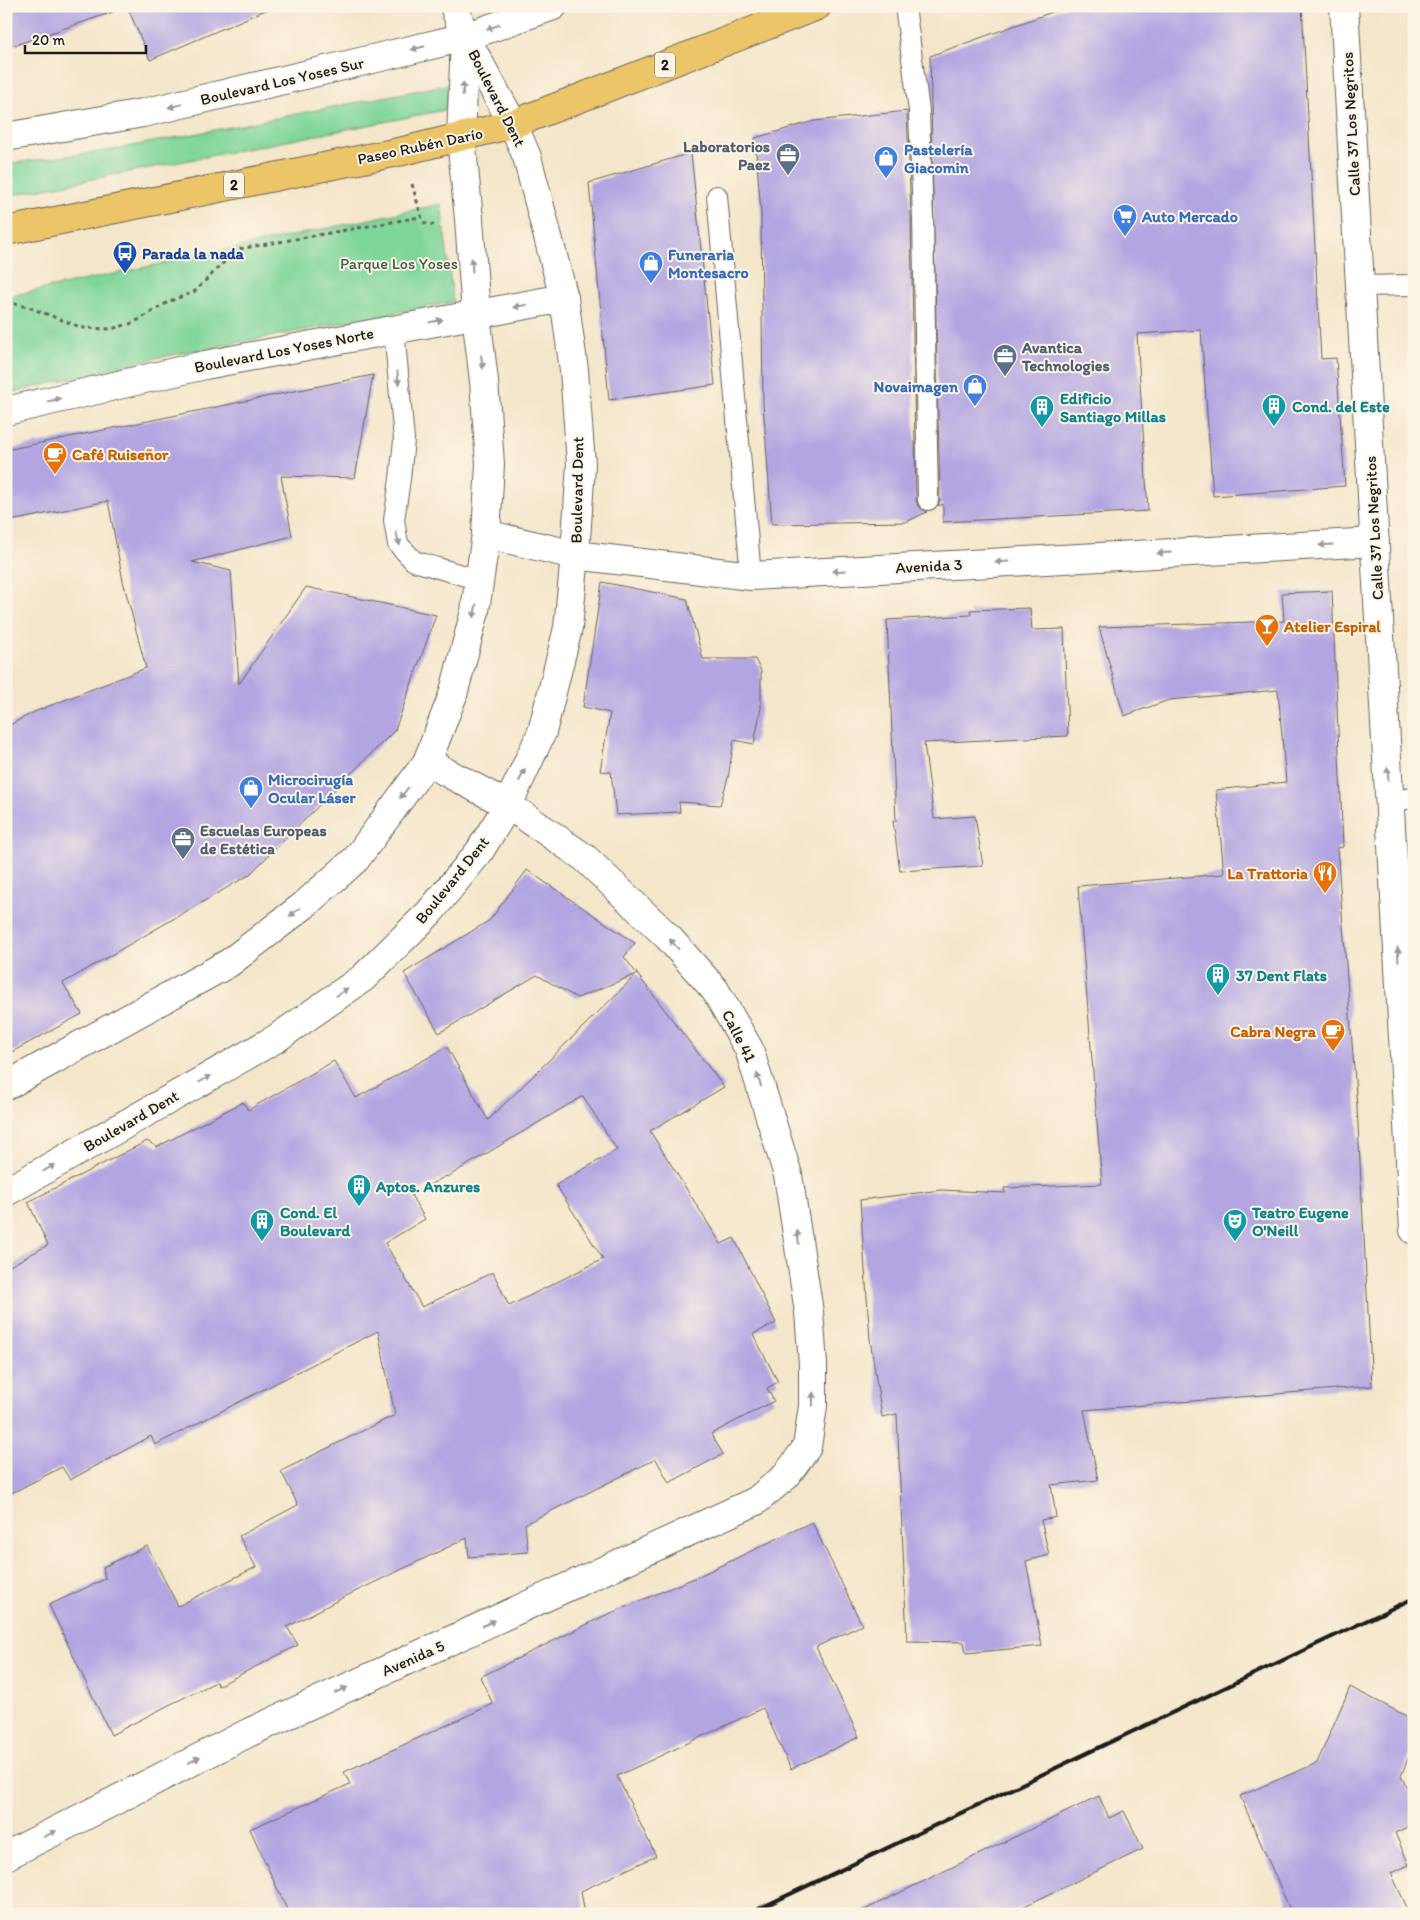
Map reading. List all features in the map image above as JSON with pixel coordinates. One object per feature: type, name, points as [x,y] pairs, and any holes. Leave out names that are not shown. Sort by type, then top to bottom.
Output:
[{"type":"highway","name":"Paseo Rubén Darío","points":[[6,231],[403,151],[513,124],[817,6]]},
{"type":"street","points":[[454,6],[465,37]]},
{"type":"street","name":"Boulevard Los Yoses Sur","points":[[6,137],[143,113],[465,37],[553,6]]},
{"type":"street","name":"Calle 37 Los Negritos","points":[[1344,6],[1375,542],[1402,799],[1414,1230]]},
{"type":"street","name":"Boulevard Dent","points":[[6,1192],[277,1038],[363,978],[429,913],[479,852],[508,805],[542,732],[568,628],[576,555],[580,464],[574,370],[564,298],[527,158],[513,124],[465,37]]},
{"type":"street","name":"Boulevard Dent","points":[[6,1086],[229,964],[303,906],[356,859],[427,762],[453,695],[475,611],[486,534],[490,464],[461,138],[465,37]]},
{"type":"street","name":"Boulevard Los Yoses Norte","points":[[6,411],[205,365],[564,298]]},
{"type":"street","name":"Avenida 3","points":[[486,534],[576,555],[751,576],[1375,542]]},
{"type":"street","name":"Calle 41","points":[[427,762],[508,805],[585,858],[668,937],[715,990],[749,1049],[788,1175],[809,1312],[813,1364],[813,1406],[807,1447]]},
{"type":"street","name":"Avenida 5","points":[[6,1856],[250,1732],[756,1501],[786,1476],[807,1447]]},
{"type":"lane","points":[[905,6],[919,111],[923,218],[928,500]]},
{"type":"lane","points":[[717,196],[751,576]]},
{"type":"lane","points":[[1360,286],[1414,285]]},
{"type":"lane","points":[[394,329],[404,440],[394,520],[398,544],[414,562],[479,580]]},
{"type":"path","points":[[403,151],[420,217],[423,222],[429,225],[469,219]]},
{"type":"path","points":[[6,302],[28,307],[83,328],[111,330],[133,323],[170,301],[194,292],[232,253],[239,249],[420,217]]},
{"type":"green space","points":[[450,84],[445,110],[6,196],[6,164],[112,150]]},
{"type":"green space","name":"Parque Los Yoses","points":[[441,204],[453,302],[161,357],[6,394],[6,297]]},
{"type":"building","points":[[6,6],[112,6],[113,12],[6,48]]},
{"type":"building","points":[[127,6],[275,6],[150,60]]},
{"type":"building","points":[[1069,6],[1302,6],[1321,359],[1336,358],[1345,486],[1213,496],[1201,330],[1137,334],[1148,511],[943,522],[943,504],[938,506],[940,500],[930,56]]},
{"type":"building","points":[[907,111],[911,218],[916,500],[918,506],[927,512],[906,522],[772,524],[763,403],[761,213],[755,138],[814,121]]},
{"type":"building","name":"Funeraria Montesacro","points":[[691,153],[715,385],[609,400],[589,183]]},
{"type":"building","points":[[373,375],[355,478],[281,476],[292,536],[192,562],[231,571],[239,684],[306,587],[436,615],[395,730],[249,875],[63,983],[82,1014],[6,1055],[6,727],[34,712],[146,668],[123,581],[108,501],[6,522],[6,450]]},
{"type":"building","points":[[602,582],[687,599],[703,659],[755,659],[761,671],[761,708],[754,744],[734,740],[728,778],[720,805],[679,802],[680,812],[616,815],[611,772],[600,771],[610,713],[583,707]]},
{"type":"building","points":[[1332,591],[1343,847],[1337,848],[1357,1107],[1372,1386],[1084,1410],[1098,1480],[1051,1485],[1056,1517],[1041,1520],[1049,1555],[1026,1561],[1042,1646],[966,1653],[964,1642],[907,1641],[897,1414],[882,1417],[870,1339],[860,1200],[941,1190],[1005,1193],[1004,1188],[1102,1184],[1078,886],[1224,874],[1216,790],[1286,782],[1278,690],[1169,700],[1124,716],[1099,627],[1284,621],[1282,593]]},
{"type":"building","points":[[1030,608],[1032,630],[1064,629],[1068,736],[924,743],[934,819],[975,816],[983,866],[900,871],[893,821],[896,821],[887,620],[971,615],[970,610]]},
{"type":"building","points":[[527,870],[635,943],[624,957],[724,1087],[650,1131],[721,1244],[734,1238],[776,1323],[753,1334],[778,1382],[767,1388],[774,1401],[711,1434],[723,1454],[669,1483],[656,1459],[525,1524],[528,1552],[469,1557],[467,1538],[344,1597],[287,1627],[298,1645],[218,1686],[216,1682],[111,1735],[49,1605],[105,1579],[103,1567],[147,1546],[178,1606],[256,1567],[239,1536],[298,1505],[281,1471],[395,1415],[378,1331],[155,1445],[151,1436],[70,1480],[62,1467],[6,1496],[6,1268],[48,1245],[28,1202],[147,1141],[157,1147],[243,1102],[248,1110],[334,1061],[356,1098],[447,1047],[488,1120],[637,974],[577,998],[537,975],[439,1033],[404,973],[490,920]],"holes":[[[583,1096],[617,1150],[556,1185],[603,1259],[509,1306],[493,1272],[422,1307],[385,1243],[425,1219],[411,1195],[447,1177]]]},
{"type":"building","points":[[812,1522],[862,1625],[816,1647],[859,1737],[791,1769],[763,1708],[617,1776],[656,1856],[581,1891],[585,1914],[289,1914],[250,1829],[350,1784],[344,1772],[493,1704],[480,1677],[604,1616],[699,1576]]},
{"type":"building","points":[[1350,1687],[1414,1720],[1414,1744],[1401,1776],[1414,1801],[1414,1824],[1395,1833],[1409,1865],[1391,1873],[1410,1914],[1292,1914],[1240,1796],[1317,1763]]},
{"type":"building","points":[[1099,1796],[1109,1818],[1124,1811],[1143,1849],[1008,1914],[856,1914]]},
{"type":"railway","points":[[748,1914],[1414,1598]]},
{"type":"place","name":"Laboratorios Paez","points":[[788,176]]},
{"type":"place","name":"Pastelería Giacomin","points":[[886,179]]},
{"type":"place","name":"Auto Mercado","points":[[1125,237]]},
{"type":"place","name":"Parada la nada","points":[[125,274]]},
{"type":"place","name":"Funeraria Montesacro","points":[[651,284]]},
{"type":"place","name":"Avantica Technologies","points":[[1005,377]]},
{"type":"place","name":"Novaimagen","points":[[975,407]]},
{"type":"place","name":"Cond. del Este","points":[[1274,427]]},
{"type":"place","name":"Edificio Santiago Millas","points":[[1042,428]]},
{"type":"place","name":"Café Ruiseñor","points":[[55,475]]},
{"type":"place","name":"Atelier Espiral","points":[[1267,647]]},
{"type":"place","name":"Microcirugía Ocular Láser","points":[[251,809]]},
{"type":"place","name":"Escuelas Europeas de Estética","points":[[183,860]]},
{"type":"place","name":"La Trattoria","points":[[1325,894]]},
{"type":"place","name":"37 Dent Flats","points":[[1218,996]]},
{"type":"place","name":"Cabra Negra","points":[[1333,1052]]},
{"type":"place","name":"Aptos. Anzures","points":[[359,1207]]},
{"type":"place","name":"Cond. El Boulevard","points":[[262,1242]]},
{"type":"place","name":"Teatro Eugene O'Neill","points":[[1235,1242]]}]
